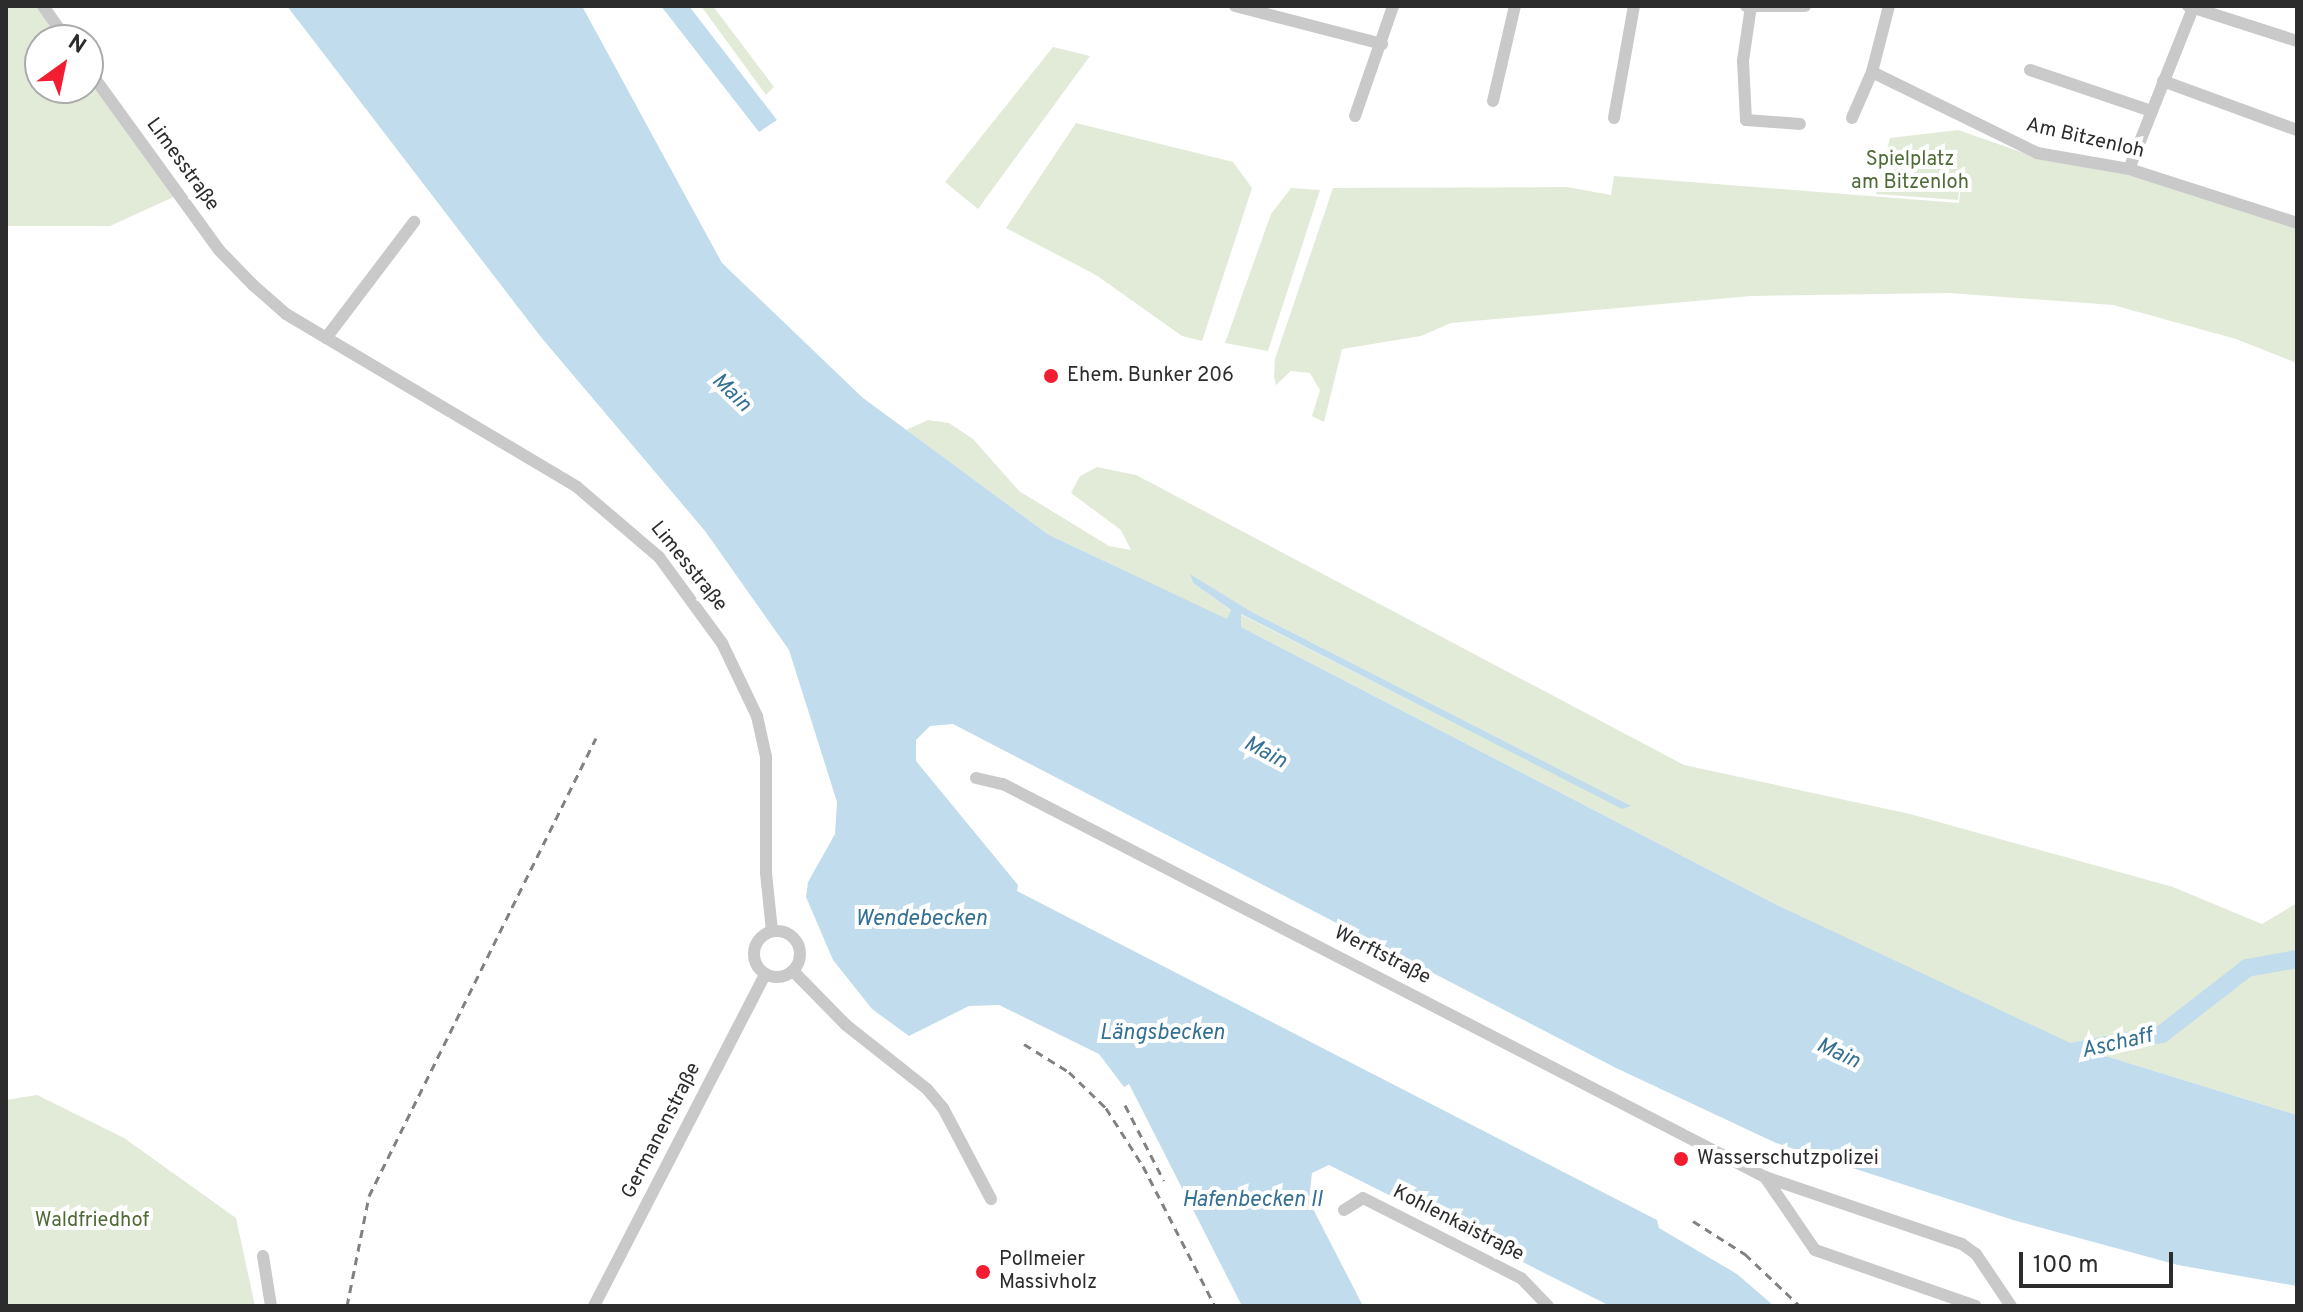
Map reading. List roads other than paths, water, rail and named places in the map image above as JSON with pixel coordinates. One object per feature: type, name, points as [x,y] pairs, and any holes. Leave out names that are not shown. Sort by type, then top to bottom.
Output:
[{"type":"street","points":[[43,6],[56,24]]},
{"type":"street","points":[[1235,6],[1382,44]]},
{"type":"street","points":[[1355,116],[1393,6]]},
{"type":"street","points":[[1493,101],[1515,6]]},
{"type":"street","points":[[1614,118],[1634,6]]},
{"type":"street","points":[[1743,6],[1805,6]]},
{"type":"street","points":[[1751,6],[1743,61],[1746,120],[1800,124]]},
{"type":"street","points":[[1852,118],[1872,72],[1889,6]]},
{"type":"street","points":[[2129,169],[2190,7],[2209,10],[2297,41]]},
{"type":"street","points":[[2030,70],[2151,111]]},
{"type":"street","name":"Am Bitzenloh","points":[[1872,72],[2037,153],[2129,169],[2297,223]]},
{"type":"street","points":[[2163,81],[2297,130]]},
{"type":"street","name":"Limesstraße","points":[[104,91],[219,250],[286,314],[577,487],[639,536],[693,602],[732,660],[757,716],[766,757],[766,873],[772,931]]},
{"type":"street","points":[[326,338],[414,222]]},
{"type":"street","name":"Werftstraße","points":[[976,778],[1003,784],[1765,1177],[1971,1249],[2011,1306]]},
{"type":"street","points":[[772,931],[787,933],[798,943],[800,958],[793,971],[782,977],[765,974],[756,964],[754,950],[760,938],[772,931]]},
{"type":"street","points":[[793,971],[846,1025],[927,1089],[943,1108],[991,1199]]},
{"type":"street","name":"Germanenstraße","points":[[594,1306],[765,974]]},
{"type":"street","points":[[1765,1177],[1815,1250],[1976,1306]]},
{"type":"street","name":"Kohlenkaistraße","points":[[1344,1210],[1363,1198],[1521,1278],[1548,1306]]},
{"type":"street","points":[[263,1256],[271,1306]]},
{"type":"water","points":[[287,6],[582,6],[722,263],[863,398],[1049,535],[1227,619],[1231,610],[1193,583],[1190,574],[1252,612],[1631,806],[1622,809],[1241,614],[1241,627],[1777,905],[2083,1049],[2297,1115],[2297,1286],[2178,1265],[2013,1220],[1776,1143],[1616,1068],[953,724],[930,726],[916,740],[916,761],[1018,885],[1017,891],[1657,1220],[1659,1228],[1737,1274],[1774,1306],[1610,1306],[1329,1165],[1312,1173],[1309,1201],[1363,1306],[1242,1306],[1129,1084],[1124,1087],[1099,1054],[999,1005],[969,1006],[909,1036],[872,1009],[833,960],[806,897],[808,882],[835,834],[837,802],[789,650],[705,531],[540,336]]},
{"type":"water","points":[[661,6],[689,6],[777,120],[759,132]]},
{"type":"waterway","name":"Aschaff","points":[[2061,1054],[2162,1034],[2247,968],[2297,959]]},
{"type":"railway","points":[[347,1306],[369,1196],[596,738]]},
{"type":"railway","points":[[1024,1044],[1069,1072],[1106,1108],[1143,1166],[1215,1306]]},
{"type":"railway","points":[[1125,1105],[1164,1181]]},
{"type":"railway","points":[[1693,1221],[1745,1254],[1800,1306]]},
{"type":"place","name":"Ehem. Bunker 206","points":[[1051,376]]},
{"type":"place","name":"Wasserschutzpolizei","points":[[1681,1159]]},
{"type":"place","name":"Pollmeier Massivholz","points":[[983,1272]]},
{"type":"park label","name":"Spielplatz am Bitzenloh","points":[[1910,172]]},
{"type":"park label","name":"Waldfriedhof","points":[[92,1221]]},
{"type":"water label","name":"Main","points":[[731,393]]},
{"type":"water label","name":"Main","points":[[1265,753]]},
{"type":"water label","name":"Wendebecken","points":[[921,920]]},
{"type":"water label","name":"Längsbecken","points":[[1162,1034]]},
{"type":"water label","name":"Main","points":[[1838,1054]]},
{"type":"water label","name":"Hafenbecken II","points":[[1252,1201]]}]
